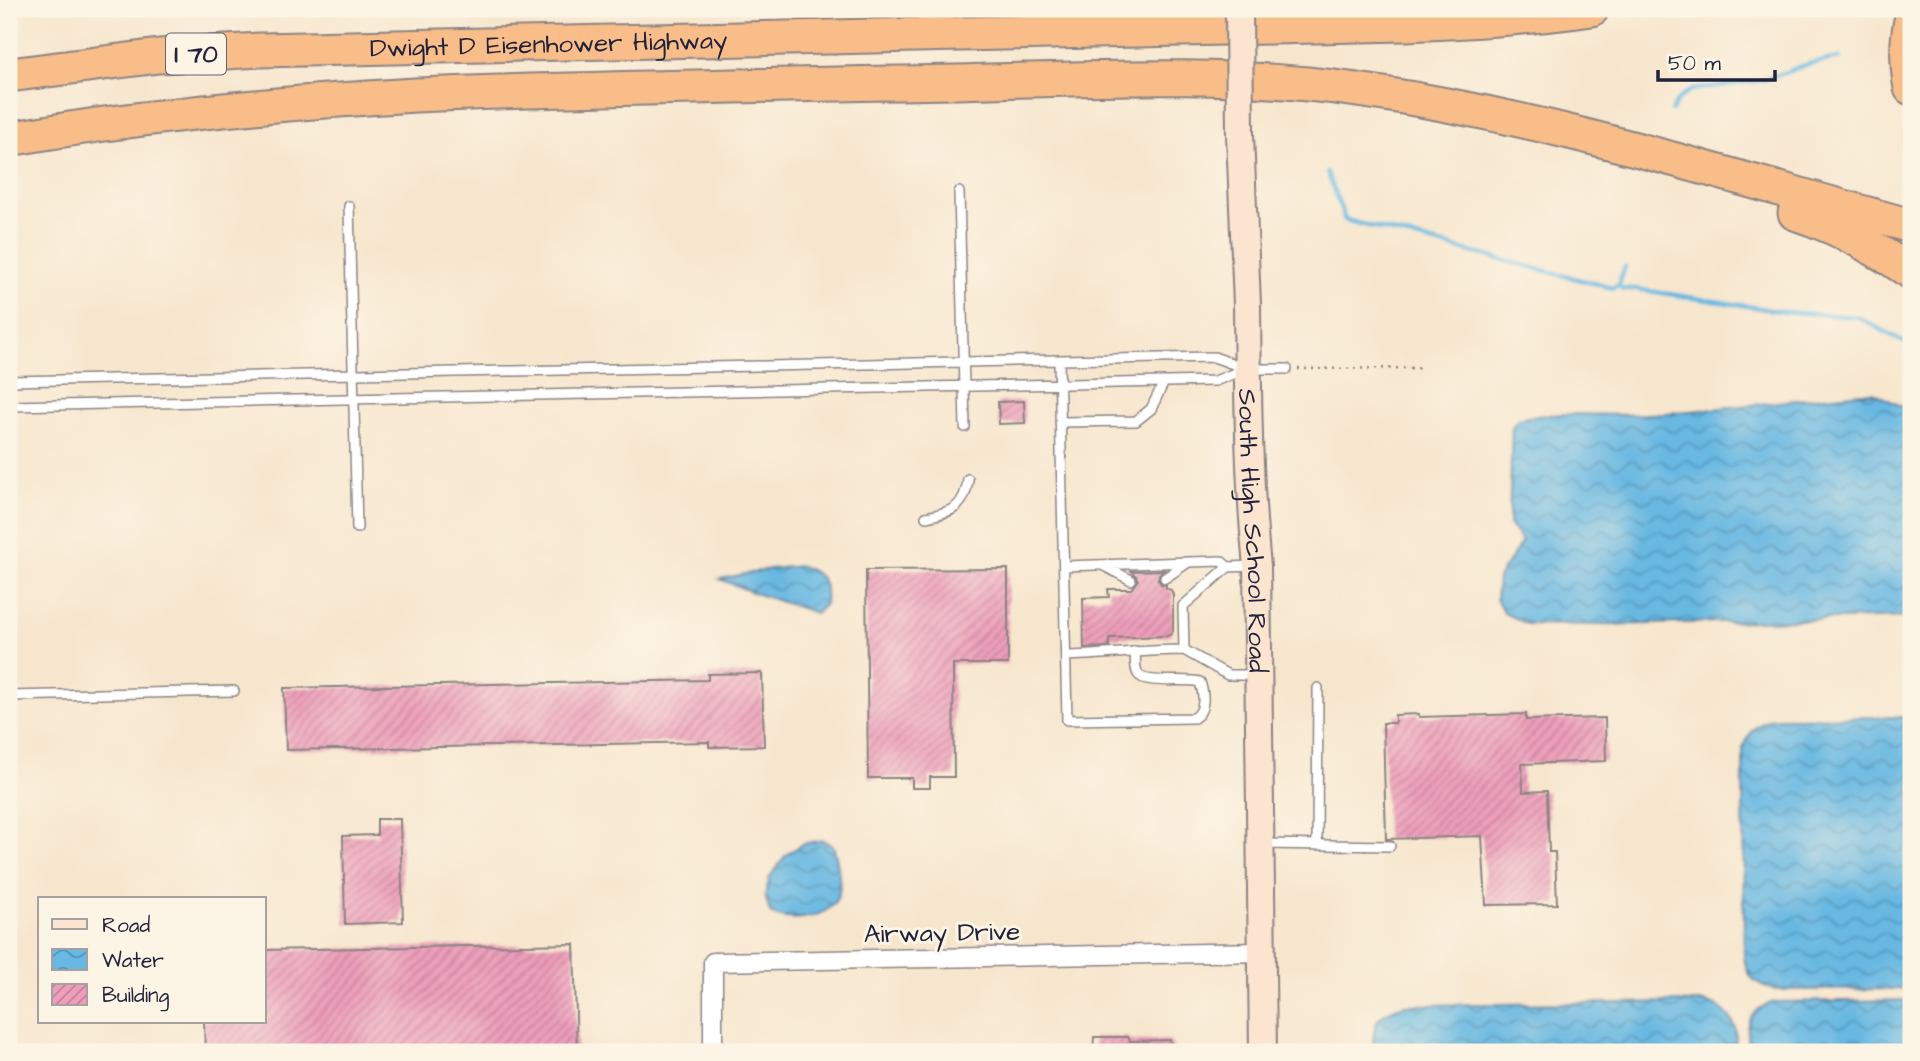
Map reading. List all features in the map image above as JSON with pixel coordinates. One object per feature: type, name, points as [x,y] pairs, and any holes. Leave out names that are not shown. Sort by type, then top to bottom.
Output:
[{"type":"highway","name":"Dwight D Eisenhower Highway","points":[[9,75],[147,58],[260,50],[1405,24],[1518,18],[1592,9]]},
{"type":"highway","points":[[1911,21],[1908,71],[1911,88]]},
{"type":"highway","points":[[9,139],[181,114],[347,99],[501,91],[1211,77],[1324,85],[1491,113],[1593,137],[1911,226]]},
{"type":"highway","points":[[1426,101],[1805,216],[1860,241],[1911,272]]},
{"type":"street","name":"South High School Road","points":[[1238,9],[1247,369],[1260,675],[1263,1052]]},
{"type":"street","name":"Airway Drive","points":[[713,1052],[713,962],[1263,952]]},
{"type":"lane","points":[[959,192],[965,426]]},
{"type":"lane","points":[[349,206],[357,528]]},
{"type":"lane","points":[[9,382],[1214,357],[1247,369],[1287,369]]},
{"type":"lane","points":[[1059,360],[1067,720],[1194,718],[1200,715],[1203,708],[1203,689],[1200,682],[1192,679],[1142,678],[1136,669],[1135,651]]},
{"type":"lane","points":[[9,406],[1215,381],[1247,369]]},
{"type":"lane","points":[[1060,422],[1136,421],[1151,409],[1164,382]]},
{"type":"lane","points":[[926,517],[954,509],[962,502],[967,492],[968,479]]},
{"type":"lane","points":[[1064,566],[1221,561],[1228,567]]},
{"type":"lane","points":[[1165,578],[1188,562]]},
{"type":"lane","points":[[1100,565],[1131,580]]},
{"type":"lane","points":[[1184,650],[1183,606],[1228,567],[1257,566]]},
{"type":"lane","points":[[1066,656],[1184,650],[1228,675],[1260,675]]},
{"type":"lane","points":[[1317,845],[1318,688]]},
{"type":"lane","points":[[9,696],[234,691]]},
{"type":"lane","points":[[1262,844],[1390,846]]},
{"type":"path","points":[[1287,369],[1420,368]]},
{"type":"water","points":[[1872,392],[1911,413],[1911,617],[1605,625],[1527,624],[1504,613],[1496,599],[1498,578],[1522,541],[1509,524],[1512,427],[1518,419],[1568,414],[1652,414]]},
{"type":"water","points":[[801,566],[814,572],[824,583],[825,604],[816,613],[720,579],[770,569]]},
{"type":"water","points":[[1911,717],[1911,989],[1776,990],[1758,983],[1750,976],[1744,958],[1743,748],[1748,737],[1757,726],[1773,718]]},
{"type":"water","points":[[822,840],[833,846],[836,857],[839,885],[835,902],[830,908],[809,917],[784,918],[770,913],[765,895],[770,877],[785,856],[802,844]]},
{"type":"water","points":[[1911,1000],[1911,1052],[1747,1052],[1750,1020],[1753,1014],[1765,1005],[1775,1002]]},
{"type":"water","points":[[1703,1002],[1713,1005],[1730,1018],[1736,1031],[1735,1052],[1373,1052],[1375,1026],[1378,1021],[1387,1012],[1405,1005]]},
{"type":"building","points":[[1024,401],[1025,423],[999,424],[998,402]]},
{"type":"building","points":[[1008,569],[1008,664],[953,664],[954,777],[930,777],[930,788],[912,788],[912,778],[868,778],[866,570]]},
{"type":"building","points":[[1164,570],[1158,579],[1173,595],[1171,634],[1109,638],[1109,647],[1084,648],[1083,598],[1109,597],[1108,589],[1131,589],[1138,580],[1131,571]]},
{"type":"building","points":[[762,673],[764,746],[709,747],[709,742],[286,750],[284,688],[708,680],[708,674]]},
{"type":"building","points":[[1419,714],[1419,717],[1526,714],[1526,720],[1605,718],[1606,761],[1522,764],[1523,792],[1547,791],[1549,852],[1555,852],[1557,904],[1486,905],[1482,836],[1386,839],[1383,723],[1395,723],[1395,715]]},
{"type":"building","points":[[377,819],[400,819],[403,922],[345,924],[343,836],[377,835]]},
{"type":"building","points":[[574,944],[577,1052],[205,1052],[204,1023],[266,1023],[266,950]]},
{"type":"building","points":[[1094,1037],[1128,1037],[1130,1041],[1170,1040],[1175,1052],[1093,1052]]},
{"type":"waterway","points":[[1672,111],[1679,98],[1692,90],[1764,80],[1808,64],[1840,58]]},
{"type":"waterway","points":[[1327,172],[1345,220],[1613,288],[1618,285],[1623,289],[1786,312],[1858,317],[1911,346]]},
{"type":"waterway","points":[[1618,285],[1625,267]]}]
